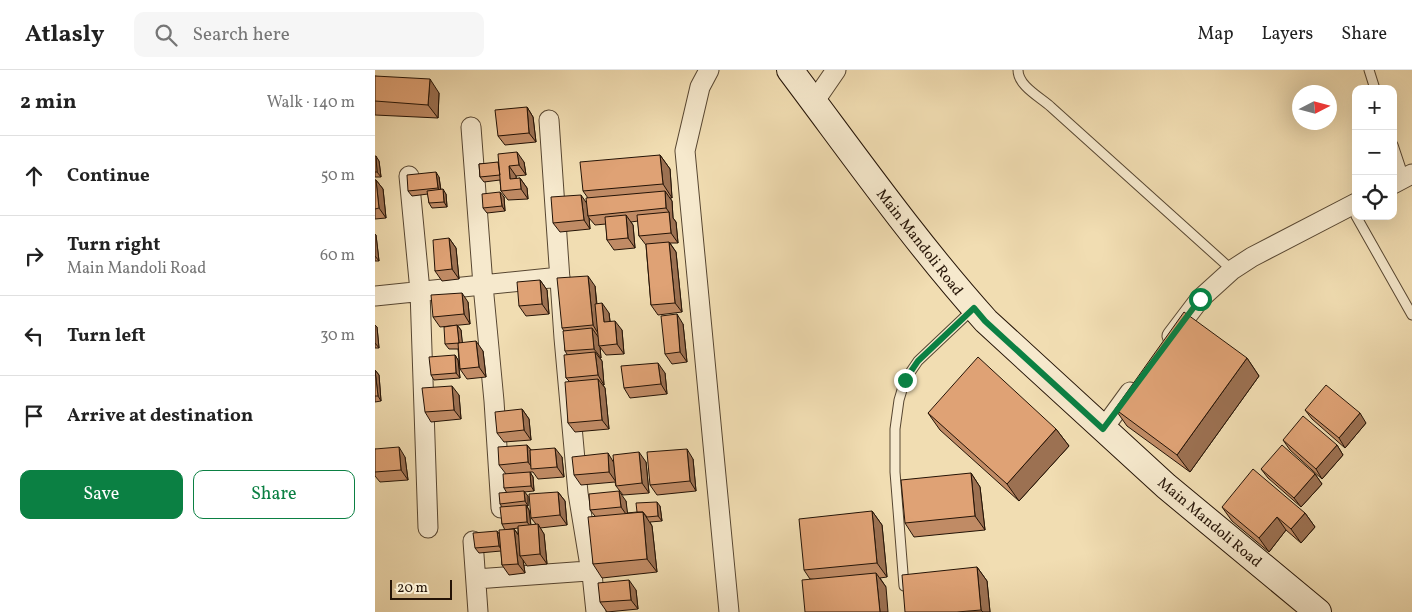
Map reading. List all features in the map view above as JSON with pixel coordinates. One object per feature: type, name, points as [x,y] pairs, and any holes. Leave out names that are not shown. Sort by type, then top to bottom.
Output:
[{"type":"street","points":[[709,70],[700,87],[685,151],[729,612]]},
{"type":"street","name":"Main Mandoli Road","points":[[790,70],[959,292],[985,321],[1166,486],[1318,612]]},
{"type":"street","points":[[815,102],[836,70]]},
{"type":"street","points":[[549,120],[564,338],[578,494],[594,580],[596,612]]},
{"type":"street","points":[[471,127],[501,508]]},
{"type":"street","points":[[409,176],[419,292],[428,528]]},
{"type":"street","points":[[1160,352],[1200,299],[1232,270],[1269,248],[1352,211]]},
{"type":"street","points":[[375,296],[560,277]]},
{"type":"street","points":[[1103,429],[1143,375]]},
{"type":"street","points":[[473,541],[478,612]]},
{"type":"street","points":[[476,579],[583,570],[591,572]]},
{"type":"lane","points":[[1018,70],[1024,85],[1051,107],[1232,270]]},
{"type":"lane","points":[[1369,70],[1374,85]]},
{"type":"lane","points":[[1397,159],[1403,179]]},
{"type":"lane","points":[[1360,220],[1412,315]]},
{"type":"lane","points":[[905,593],[895,472],[895,429],[899,400],[905,380],[918,361],[974,308]]},
{"type":"building","points":[[375,76],[430,79],[428,105],[375,101]]},
{"type":"building","points":[[527,107],[529,133],[498,136],[495,110]]},
{"type":"building","points":[[517,152],[519,165],[509,166],[510,179],[520,178],[521,189],[501,191],[498,154]]},
{"type":"building","points":[[660,155],[663,184],[583,191],[580,162]]},
{"type":"building","points":[[376,156],[377,172],[375,172]]},
{"type":"building","points":[[498,162],[500,175],[480,177],[479,164]]},
{"type":"building","points":[[436,172],[438,188],[408,191],[407,175]]},
{"type":"building","points":[[375,180],[379,208],[375,209]]},
{"type":"building","points":[[443,189],[444,202],[429,203],[427,191]]},
{"type":"building","points":[[665,191],[666,208],[588,216],[586,198]]},
{"type":"building","points":[[500,192],[502,206],[483,208],[482,194]]},
{"type":"building","points":[[581,195],[584,220],[553,223],[551,197]]},
{"type":"building","points":[[669,212],[671,233],[639,236],[637,215]]},
{"type":"building","points":[[626,215],[628,238],[607,240],[605,217]]},
{"type":"building","points":[[449,238],[452,269],[435,271],[433,240]]},
{"type":"building","points":[[669,242],[675,303],[651,305],[646,244]]},
{"type":"building","points":[[588,276],[593,325],[562,328],[557,278]]},
{"type":"building","points":[[540,280],[542,304],[519,306],[517,282]]},
{"type":"building","points":[[462,293],[464,314],[433,317],[431,295]]},
{"type":"building","points":[[602,303],[604,322],[615,321],[617,344],[599,346],[595,304]]},
{"type":"building","points":[[1184,312],[1247,358],[1177,455],[1115,409]]},
{"type":"building","points":[[677,314],[680,352],[665,354],[661,316]]},
{"type":"building","points":[[457,325],[459,343],[445,344],[444,327]]},
{"type":"building","points":[[592,328],[594,349],[565,351],[563,331]]},
{"type":"building","points":[[476,341],[479,367],[460,369],[458,343]]},
{"type":"building","points":[[595,352],[598,375],[566,378],[564,355]]},
{"type":"building","points":[[455,355],[456,373],[431,375],[429,357]]},
{"type":"building","points":[[978,357],[1056,429],[1007,484],[928,413]]},
{"type":"building","points":[[658,363],[661,384],[624,388],[621,366]]},
{"type":"building","points":[[375,370],[378,396],[375,396]]},
{"type":"building","points":[[598,379],[602,420],[568,423],[565,382]]},
{"type":"building","points":[[1326,385],[1360,413],[1339,438],[1305,410]]},
{"type":"building","points":[[452,386],[454,410],[425,412],[422,388]]},
{"type":"building","points":[[522,409],[524,430],[497,433],[495,412]]},
{"type":"building","points":[[1303,416],[1337,445],[1316,469],[1283,440]]},
{"type":"building","points":[[527,445],[528,462],[499,465],[498,447]]},
{"type":"building","points":[[1282,445],[1315,474],[1294,498],[1261,469]]},
{"type":"building","points":[[399,447],[401,470],[375,472],[375,449]]},
{"type":"building","points":[[555,448],[557,467],[531,469],[530,450]]},
{"type":"building","points":[[687,449],[690,481],[650,485],[647,452]]},
{"type":"building","points":[[639,452],[642,483],[616,486],[613,455]]},
{"type":"building","points":[[608,453],[609,472],[574,475],[572,457]]},
{"type":"building","points":[[1253,469],[1305,513],[1291,529],[1277,517],[1259,538],[1222,507]]},
{"type":"building","points":[[530,472],[531,486],[504,488],[503,474]]},
{"type":"building","points":[[971,473],[975,516],[905,523],[901,480]]},
{"type":"building","points":[[524,491],[525,501],[500,504],[499,493]]},
{"type":"building","points":[[619,491],[621,507],[590,510],[589,494]]},
{"type":"building","points":[[558,492],[560,515],[531,518],[529,494]]},
{"type":"building","points":[[657,502],[658,516],[647,517],[643,512],[637,512],[636,503]]},
{"type":"building","points":[[526,505],[527,522],[502,524],[500,507]]},
{"type":"building","points":[[872,511],[877,563],[804,570],[799,519]]},
{"type":"building","points":[[643,512],[647,559],[593,564],[588,517]]},
{"type":"building","points":[[538,524],[540,554],[520,556],[518,526]]},
{"type":"building","points":[[514,529],[518,564],[502,565],[499,530]]},
{"type":"building","points":[[497,531],[499,546],[475,548],[473,533]]},
{"type":"building","points":[[977,567],[981,610],[905,612],[902,575]]},
{"type":"building","points":[[876,573],[880,612],[805,612],[802,580]]},
{"type":"building","points":[[629,580],[631,600],[600,602],[598,583]]},
{"type":"route","points":[[905,380],[918,361],[974,308],[985,321],[1103,429],[1200,299]]}]
